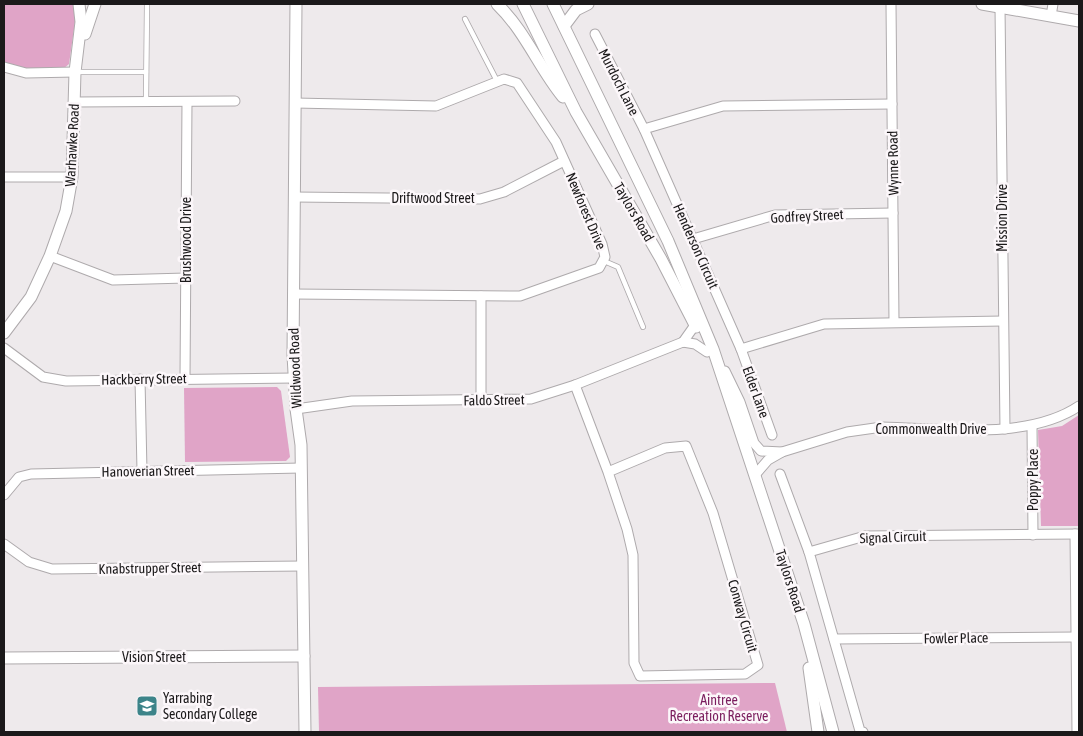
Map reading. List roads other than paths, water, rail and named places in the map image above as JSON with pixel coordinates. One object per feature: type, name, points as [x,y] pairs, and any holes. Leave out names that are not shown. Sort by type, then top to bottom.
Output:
[{"type":"street","points":[[77,60],[81,22],[80,4]]},
{"type":"street","points":[[77,60],[95,4]]},
{"type":"street","name":"Wildwood Road","points":[[296,4],[294,378],[301,445],[305,732]]},
{"type":"street","points":[[497,4],[532,48],[553,85],[576,112]]},
{"type":"street","name":"Taylors Road","points":[[523,4],[576,112],[661,259],[710,350]]},
{"type":"street","name":"Taylors Road","points":[[553,4],[668,241],[710,350],[738,425],[804,624],[833,732]]},
{"type":"street","points":[[564,26],[576,10],[588,4]]},
{"type":"street","name":"Wynne Road","points":[[891,4],[894,322]]},
{"type":"street","points":[[982,4],[1052,10],[1079,21]]},
{"type":"street","name":"Mission Drive","points":[[1000,7],[1005,429]]},
{"type":"street","name":"Murdoch Lane","points":[[595,34],[644,129]]},
{"type":"street","name":"Warhawke Road","points":[[4,333],[31,297],[50,256],[66,211],[72,178],[77,60]]},
{"type":"street","points":[[4,67],[26,73],[75,72]]},
{"type":"street","name":"Newforest Drive","points":[[293,294],[481,296],[528,294],[599,268],[604,261],[602,244],[564,161],[541,118],[517,83],[510,80],[497,81]]},
{"type":"street","points":[[295,103],[436,106],[497,81]]},
{"type":"street","points":[[75,102],[146,103],[236,100]]},
{"type":"street","name":"Brushwood Drive","points":[[185,378],[187,102]]},
{"type":"street","points":[[644,129],[723,106],[892,104]]},
{"type":"street","name":"Henderson Circuit","points":[[644,129],[741,349]]},
{"type":"street","name":"Driftwood Street","points":[[294,197],[480,199],[504,192],[564,161]]},
{"type":"street","points":[[4,177],[72,178]]},
{"type":"street","name":"Godfrey Street","points":[[693,239],[775,215],[893,213]]},
{"type":"street","points":[[50,256],[113,280],[186,278]]},
{"type":"street","points":[[481,296],[481,400]]},
{"type":"street","points":[[741,349],[824,324],[1003,321]]},
{"type":"street","points":[[695,325],[683,342],[710,350]]},
{"type":"street","name":"Faldo Street","points":[[296,409],[352,401],[530,399],[575,385],[683,342]]},
{"type":"street","name":"Hackberry Street","points":[[4,348],[43,377],[66,381],[294,378]]},
{"type":"street","name":"Elder Lane","points":[[741,349],[772,435]]},
{"type":"street","name":"Commonwealth Drive","points":[[710,350],[740,402],[758,449],[766,452],[782,452],[862,429],[882,427],[1005,429],[1032,426],[1069,413],[1079,406]]},
{"type":"street","points":[[140,379],[142,470]]},
{"type":"street","name":"Conway Circuit","points":[[575,385],[608,472],[627,529],[633,555],[634,663],[640,676],[745,674],[758,665],[713,513],[686,446],[665,448],[608,472]]},
{"type":"street","name":"Poppy Place","points":[[1032,426],[1033,535]]},
{"type":"street","name":"Commonwealth Drive","points":[[755,475],[763,465],[782,452]]},
{"type":"street","name":"Hanoverian Street","points":[[4,495],[19,478],[31,474],[142,470],[301,468]]},
{"type":"street","points":[[780,474],[809,552],[860,731],[863,732]]},
{"type":"street","points":[[1077,534],[1077,732]]},
{"type":"street","name":"Signal Circuit","points":[[809,552],[865,536],[1077,534]]},
{"type":"street","name":"Knabstrupper Street","points":[[4,544],[29,562],[52,569],[303,566]]},
{"type":"street","name":"Taylors Road","points":[[804,624],[818,732]]},
{"type":"street","name":"Fowler Place","points":[[834,639],[1077,637]]},
{"type":"street","name":"Vision Street","points":[[4,658],[304,656]]},
{"type":"lane","points":[[146,103],[147,4]]},
{"type":"lane","points":[[465,19],[497,81]]},
{"type":"lane","points":[[75,72],[146,72]]},
{"type":"lane","points":[[604,261],[618,267],[643,327]]},
{"type":"place","name":"Yarrabing Secondary College","points":[[147,706]]},
{"type":"park label","name":"Aintree Recreation Reserve","points":[[719,708]]}]
